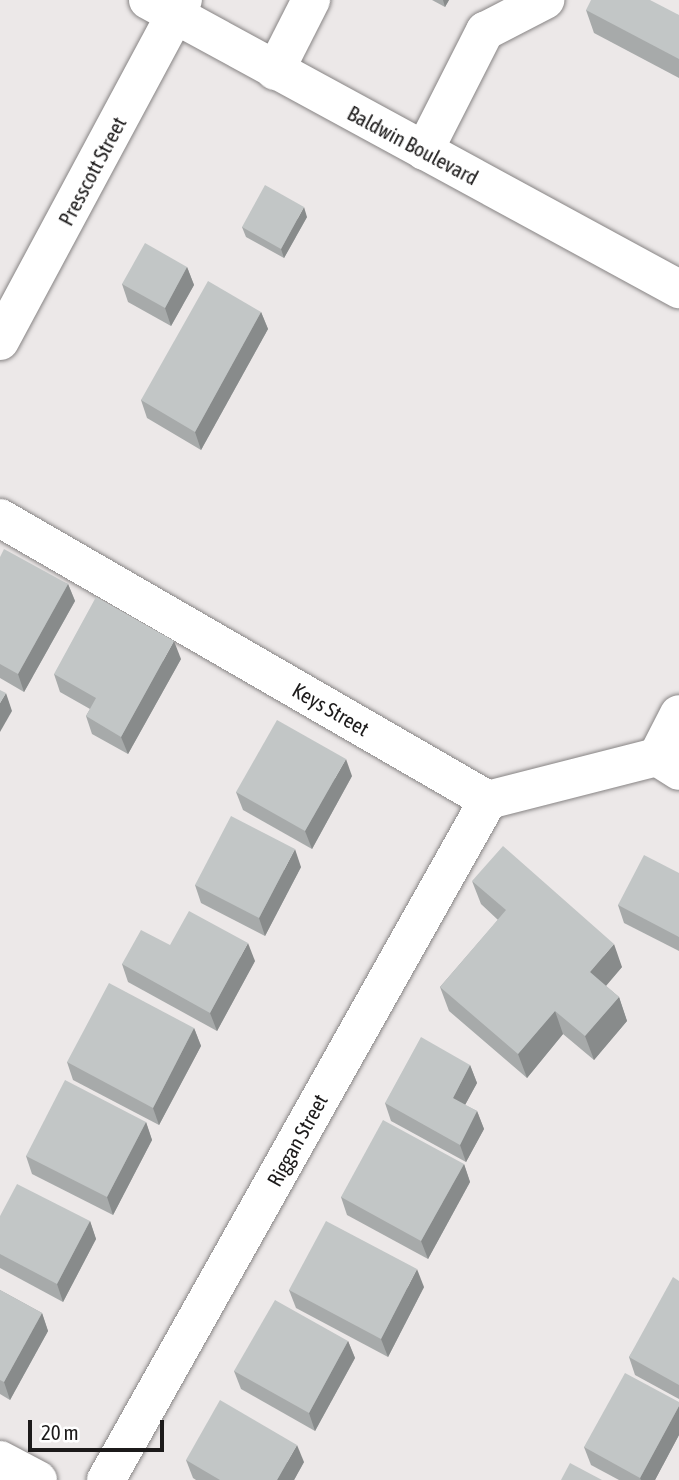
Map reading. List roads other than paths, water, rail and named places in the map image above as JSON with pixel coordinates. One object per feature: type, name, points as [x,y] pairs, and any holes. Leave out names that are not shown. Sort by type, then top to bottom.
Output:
[{"type":"street","points":[[275,71],[312,0]]},
{"type":"street","points":[[424,151],[485,32],[545,0]]},
{"type":"street","name":"Baldwin Boulevard","points":[[169,5],[275,71],[679,289]]},
{"type":"street","name":"Presscott Street","points":[[0,341],[169,5]]},
{"type":"street","name":"Keys Street","points":[[0,518],[488,800]]},
{"type":"street","points":[[488,800],[668,764],[679,714]]},
{"type":"street","name":"Riggan Street","points":[[106,1480],[488,800]]},
{"type":"street","points":[[0,1461],[38,1480]]}]
